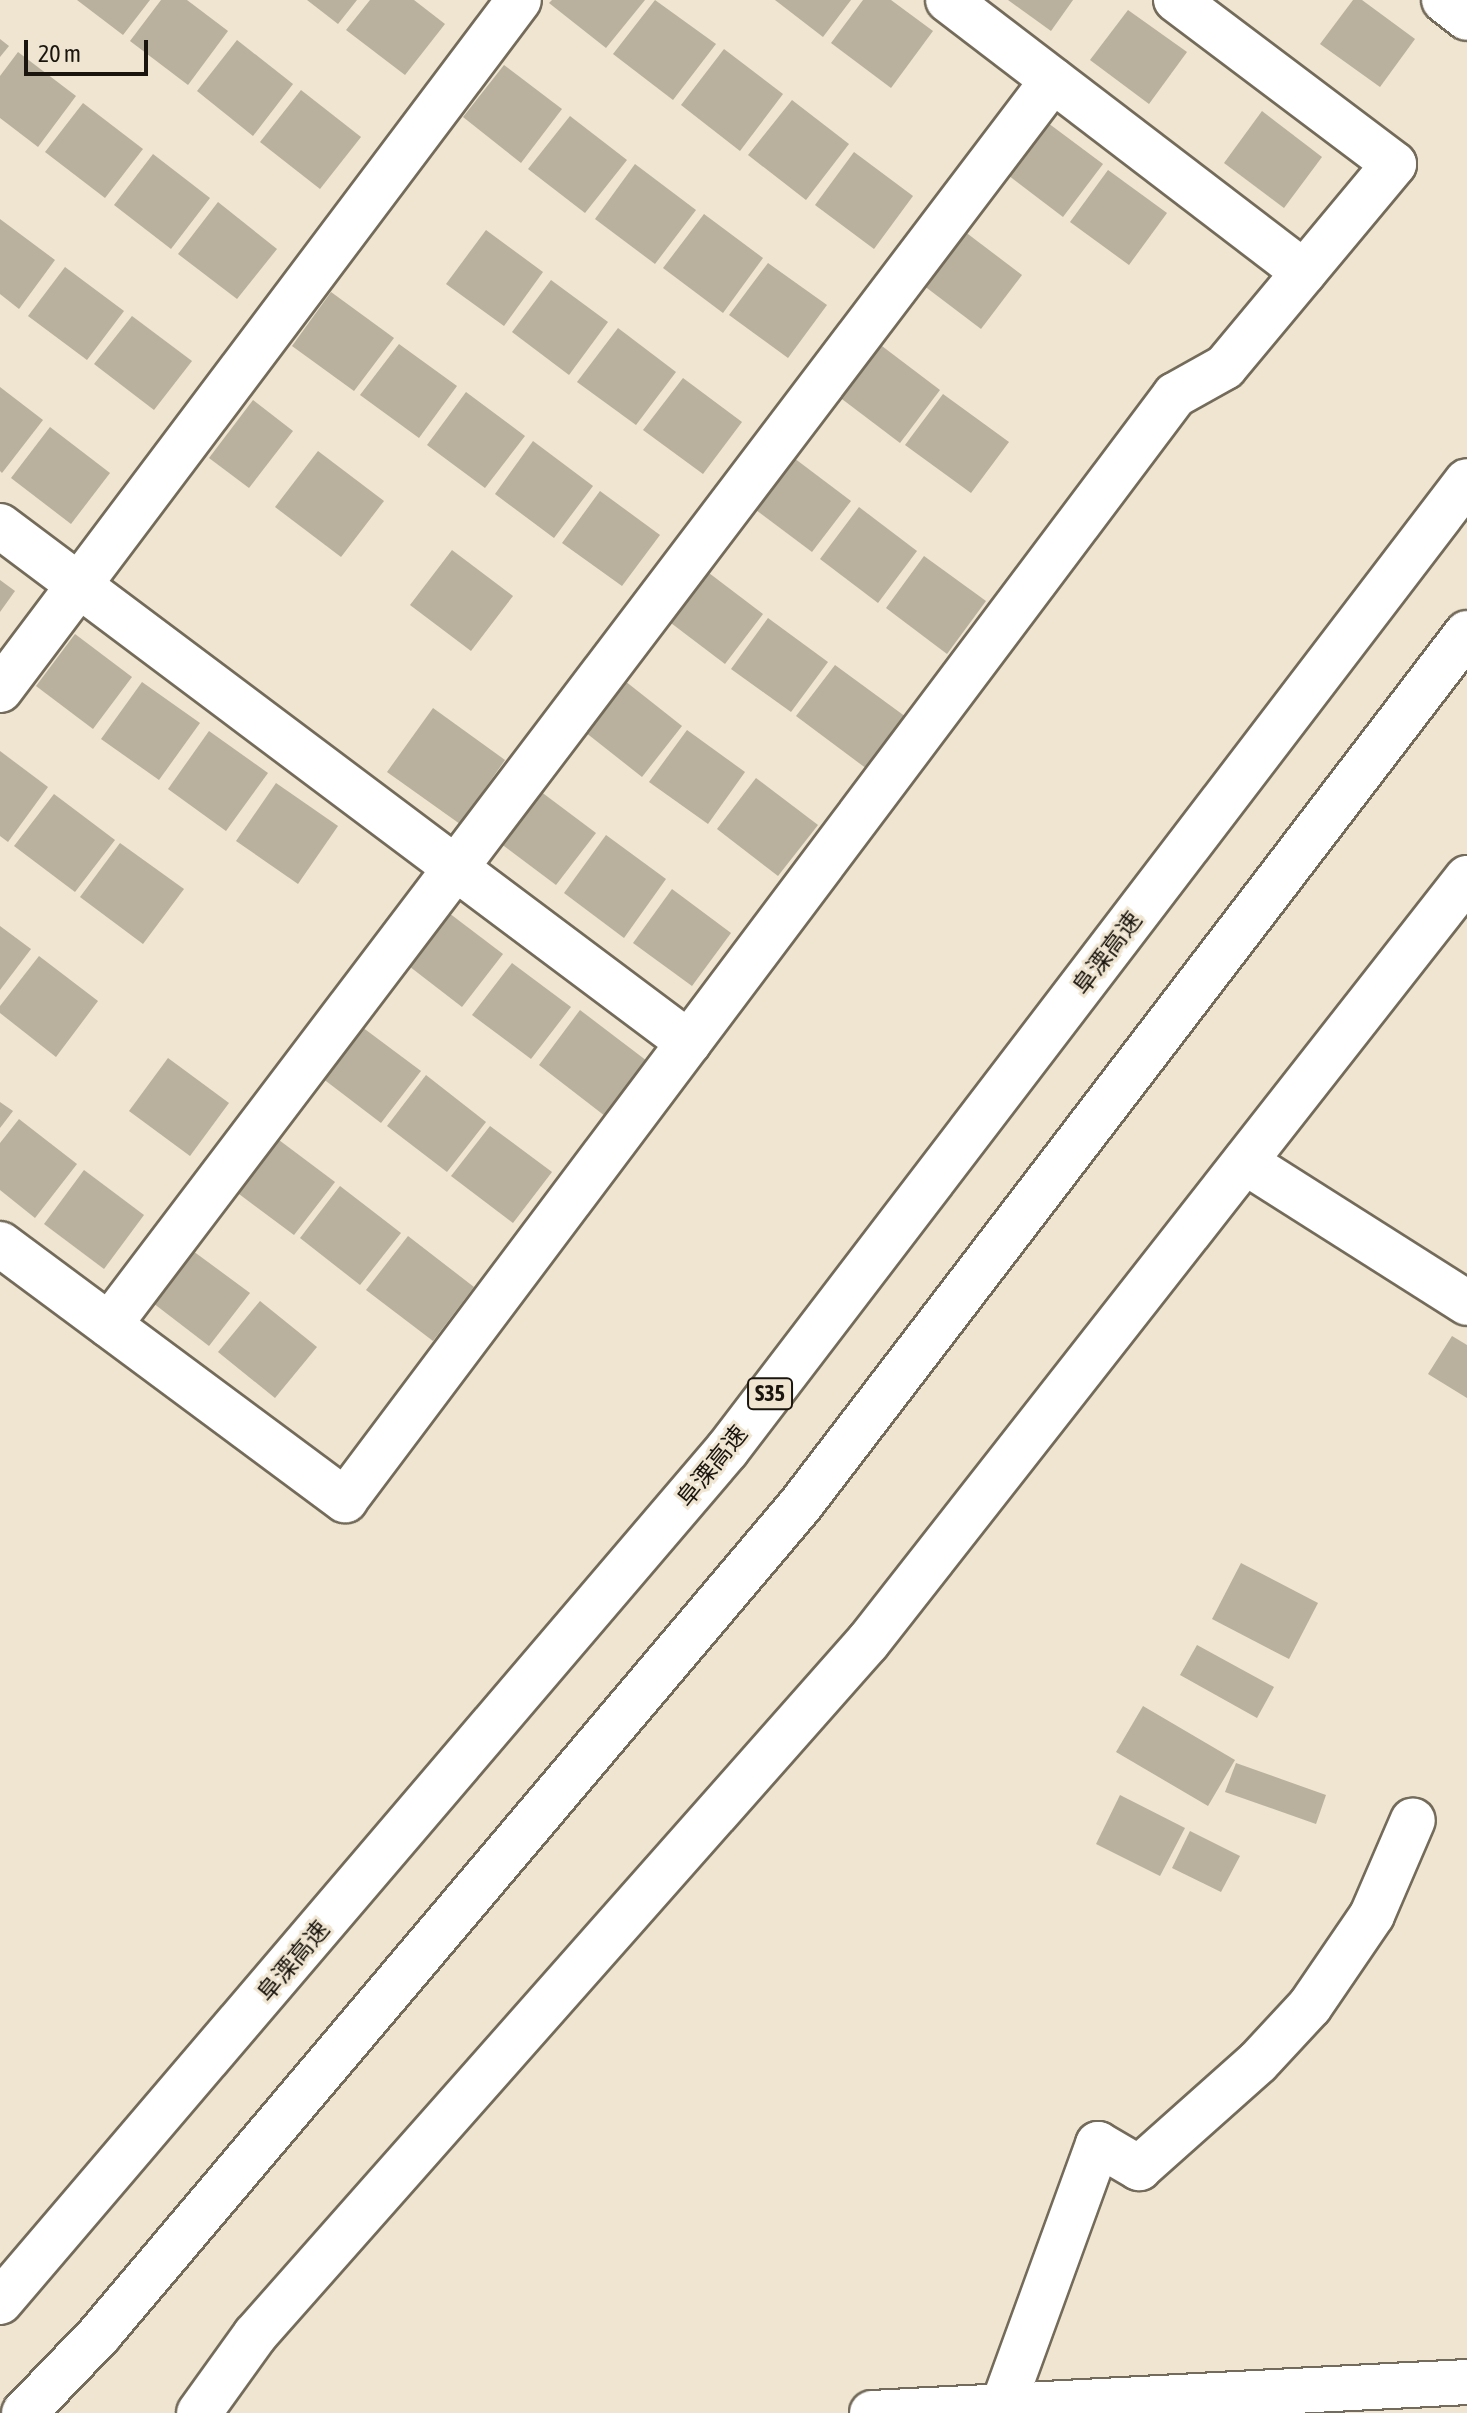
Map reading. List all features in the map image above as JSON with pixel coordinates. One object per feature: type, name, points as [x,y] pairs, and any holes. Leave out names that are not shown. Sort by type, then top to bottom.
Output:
[{"type":"main road","points":[[0,690],[519,0]]},
{"type":"main road","points":[[948,0],[1304,272]]},
{"type":"main road","points":[[0,1244],[345,1500],[1175,395],[1225,367],[1394,164],[1176,0]]},
{"type":"main road","points":[[1444,0],[1467,18]]},
{"type":"main road","points":[[109,1325],[1053,80]]},
{"type":"main road","name":"阜溧高速","points":[[14,2287],[727,1450],[1467,481]]},
{"type":"main road","points":[[0,526],[689,1043]]},
{"type":"main road","points":[[24,2413],[99,2335],[802,1503],[1467,633]]},
{"type":"main road","points":[[199,2413],[255,2335],[868,1642],[1467,878]]},
{"type":"main road","points":[[1245,1162],[1467,1303]]},
{"type":"main road","points":[[1002,2408],[1098,2144],[1139,2168],[1258,2062],[1310,2006],[1372,1915],[1413,1820]]},
{"type":"main road","points":[[872,2413],[1467,2382]]},
{"type":"building","points":[[77,0],[150,0],[123,35]]},
{"type":"building","points":[[161,0],[187,0],[228,31],[188,85],[130,41]]},
{"type":"building","points":[[307,0],[357,0],[338,24]]},
{"type":"building","points":[[370,0],[414,0],[445,24],[405,75],[346,30]]},
{"type":"building","points":[[552,0],[645,0],[606,48],[549,3]]},
{"type":"building","points":[[655,0],[716,44],[673,100],[613,54]]},
{"type":"building","points":[[775,0],[851,0],[823,37]]},
{"type":"building","points":[[863,0],[891,0],[933,31],[891,88],[831,43]]},
{"type":"building","points":[[1008,0],[1073,0],[1051,31]]},
{"type":"building","points":[[1353,0],[1362,0],[1415,39],[1380,87],[1320,44]]},
{"type":"building","points":[[1128,10],[1187,52],[1149,104],[1090,60]]},
{"type":"building","points":[[0,39],[9,46],[0,57]]},
{"type":"building","points":[[237,40],[293,84],[253,136],[197,91]]},
{"type":"building","points":[[724,49],[783,94],[740,151],[681,105]]},
{"type":"building","points":[[18,52],[76,96],[38,147],[0,118],[0,76]]},
{"type":"building","points":[[504,65],[562,109],[521,163],[463,117]]},
{"type":"building","points":[[301,90],[361,137],[320,189],[260,142]]},
{"type":"building","points":[[792,100],[849,144],[806,200],[748,155]]},
{"type":"building","points":[[83,103],[143,149],[105,198],[45,152]]},
{"type":"building","points":[[1262,111],[1322,157],[1284,208],[1224,163]]},
{"type":"building","points":[[570,116],[627,160],[585,213],[528,169]]},
{"type":"building","points":[[1044,120],[1103,164],[1063,217],[1004,172]]},
{"type":"building","points":[[854,152],[913,196],[874,249],[815,205]]},
{"type":"building","points":[[153,154],[210,198],[171,249],[114,205]]},
{"type":"building","points":[[635,164],[696,210],[655,264],[595,219]]},
{"type":"building","points":[[1108,170],[1167,213],[1129,265],[1070,222]]},
{"type":"building","points":[[218,202],[277,249],[237,299],[178,254]]},
{"type":"building","points":[[704,214],[763,258],[723,313],[663,268]]},
{"type":"building","points":[[0,219],[55,260],[19,309],[0,294]]},
{"type":"building","points":[[960,228],[1022,275],[981,329],[919,282]]},
{"type":"building","points":[[486,230],[543,272],[504,326],[446,284]]},
{"type":"building","points":[[768,263],[827,305],[788,358],[729,315]]},
{"type":"building","points":[[65,267],[124,311],[87,360],[28,316]]},
{"type":"building","points":[[551,280],[608,322],[569,375],[512,332]]},
{"type":"building","points":[[331,292],[394,338],[354,391],[292,346]]},
{"type":"building","points":[[132,316],[192,361],[154,410],[94,364]]},
{"type":"building","points":[[618,328],[676,372],[636,425],[577,382]]},
{"type":"building","points":[[874,340],[940,390],[900,443],[834,393]]},
{"type":"building","points":[[399,344],[457,386],[419,438],[360,395]]},
{"type":"building","points":[[683,378],[742,422],[703,474],[643,430]]},
{"type":"building","points":[[0,387],[43,420],[2,473],[0,471]]},
{"type":"building","points":[[466,392],[525,436],[485,488],[427,445]]},
{"type":"building","points":[[943,394],[1009,442],[971,493],[905,445]]},
{"type":"building","points":[[253,400],[293,431],[249,488],[209,458]]},
{"type":"building","points":[[50,427],[110,473],[71,524],[11,478]]},
{"type":"building","points":[[533,441],[593,486],[554,538],[495,494]]},
{"type":"building","points":[[318,451],[384,501],[341,557],[275,507]]},
{"type":"building","points":[[790,455],[851,501],[812,552],[752,507]]},
{"type":"building","points":[[600,491],[660,535],[622,586],[562,543]]},
{"type":"building","points":[[859,507],[917,551],[878,603],[820,559]]},
{"type":"building","points":[[452,550],[513,596],[471,651],[410,605]]},
{"type":"building","points":[[924,556],[986,601],[947,654],[886,608]]},
{"type":"building","points":[[705,570],[763,614],[725,664],[667,620]]},
{"type":"building","points":[[0,580],[15,591],[0,612]]},
{"type":"building","points":[[768,618],[828,662],[791,712],[731,669]]},
{"type":"building","points":[[75,634],[132,677],[93,729],[36,686]]},
{"type":"building","points":[[835,665],[906,717],[867,769],[796,716]]},
{"type":"building","points":[[625,681],[682,726],[642,777],[585,732]]},
{"type":"building","points":[[142,682],[200,723],[159,780],[101,739]]},
{"type":"building","points":[[433,708],[505,760],[460,824],[387,772]]},
{"type":"building","points":[[687,730],[745,772],[708,824],[649,782]]},
{"type":"building","points":[[209,731],[268,773],[226,831],[168,789]]},
{"type":"building","points":[[0,751],[48,787],[8,842],[0,836]]},
{"type":"building","points":[[756,778],[818,825],[778,876],[717,829]]},
{"type":"building","points":[[276,783],[338,826],[298,884],[236,841]]},
{"type":"building","points":[[540,791],[596,833],[556,885],[500,843]]},
{"type":"building","points":[[54,794],[115,840],[75,892],[14,846]]},
{"type":"building","points":[[606,835],[666,879],[624,938],[564,893]]},
{"type":"building","points":[[120,843],[184,889],[143,944],[80,897]]},
{"type":"building","points":[[672,889],[731,933],[692,986],[633,943]]},
{"type":"building","points":[[445,910],[503,954],[462,1007],[405,963]]},
{"type":"building","points":[[0,926],[31,949],[0,990]]},
{"type":"building","points":[[39,956],[98,1001],[56,1057],[0,1013],[0,1006]]},
{"type":"building","points":[[512,963],[571,1007],[531,1059],[472,1015]]},
{"type":"building","points":[[580,1010],[647,1061],[605,1116],[539,1065]]},
{"type":"building","points":[[362,1027],[421,1071],[381,1123],[322,1078]]},
{"type":"building","points":[[168,1058],[229,1103],[190,1156],[129,1111]]},
{"type":"building","points":[[426,1075],[486,1122],[447,1172],[387,1126]]},
{"type":"building","points":[[0,1102],[13,1111],[0,1128]]},
{"type":"building","points":[[19,1119],[77,1164],[35,1218],[0,1190],[0,1143]]},
{"type":"building","points":[[490,1126],[552,1172],[513,1223],[451,1176]]},
{"type":"building","points":[[275,1137],[335,1182],[294,1235],[235,1191]]},
{"type":"building","points":[[84,1170],[144,1215],[104,1269],[44,1224]]},
{"type":"building","points":[[340,1186],[401,1233],[360,1285],[300,1238]]},
{"type":"building","points":[[408,1236],[474,1287],[433,1341],[366,1290]]},
{"type":"building","points":[[193,1251],[250,1293],[209,1346],[153,1303]]},
{"type":"building","points":[[260,1301],[317,1347],[275,1398],[218,1352]]},
{"type":"building","points":[[1452,1336],[1467,1345],[1467,1398],[1428,1374]]},
{"type":"building","points":[[1241,1563],[1318,1603],[1289,1659],[1212,1619]]},
{"type":"building","points":[[1197,1645],[1274,1687],[1257,1718],[1180,1675]]},
{"type":"building","points":[[1143,1706],[1235,1760],[1208,1806],[1116,1752]]},
{"type":"building","points":[[1236,1763],[1326,1795],[1316,1824],[1225,1792]]},
{"type":"building","points":[[1120,1795],[1185,1828],[1160,1876],[1096,1844]]},
{"type":"building","points":[[1190,1831],[1240,1856],[1221,1892],[1172,1868]]}]
